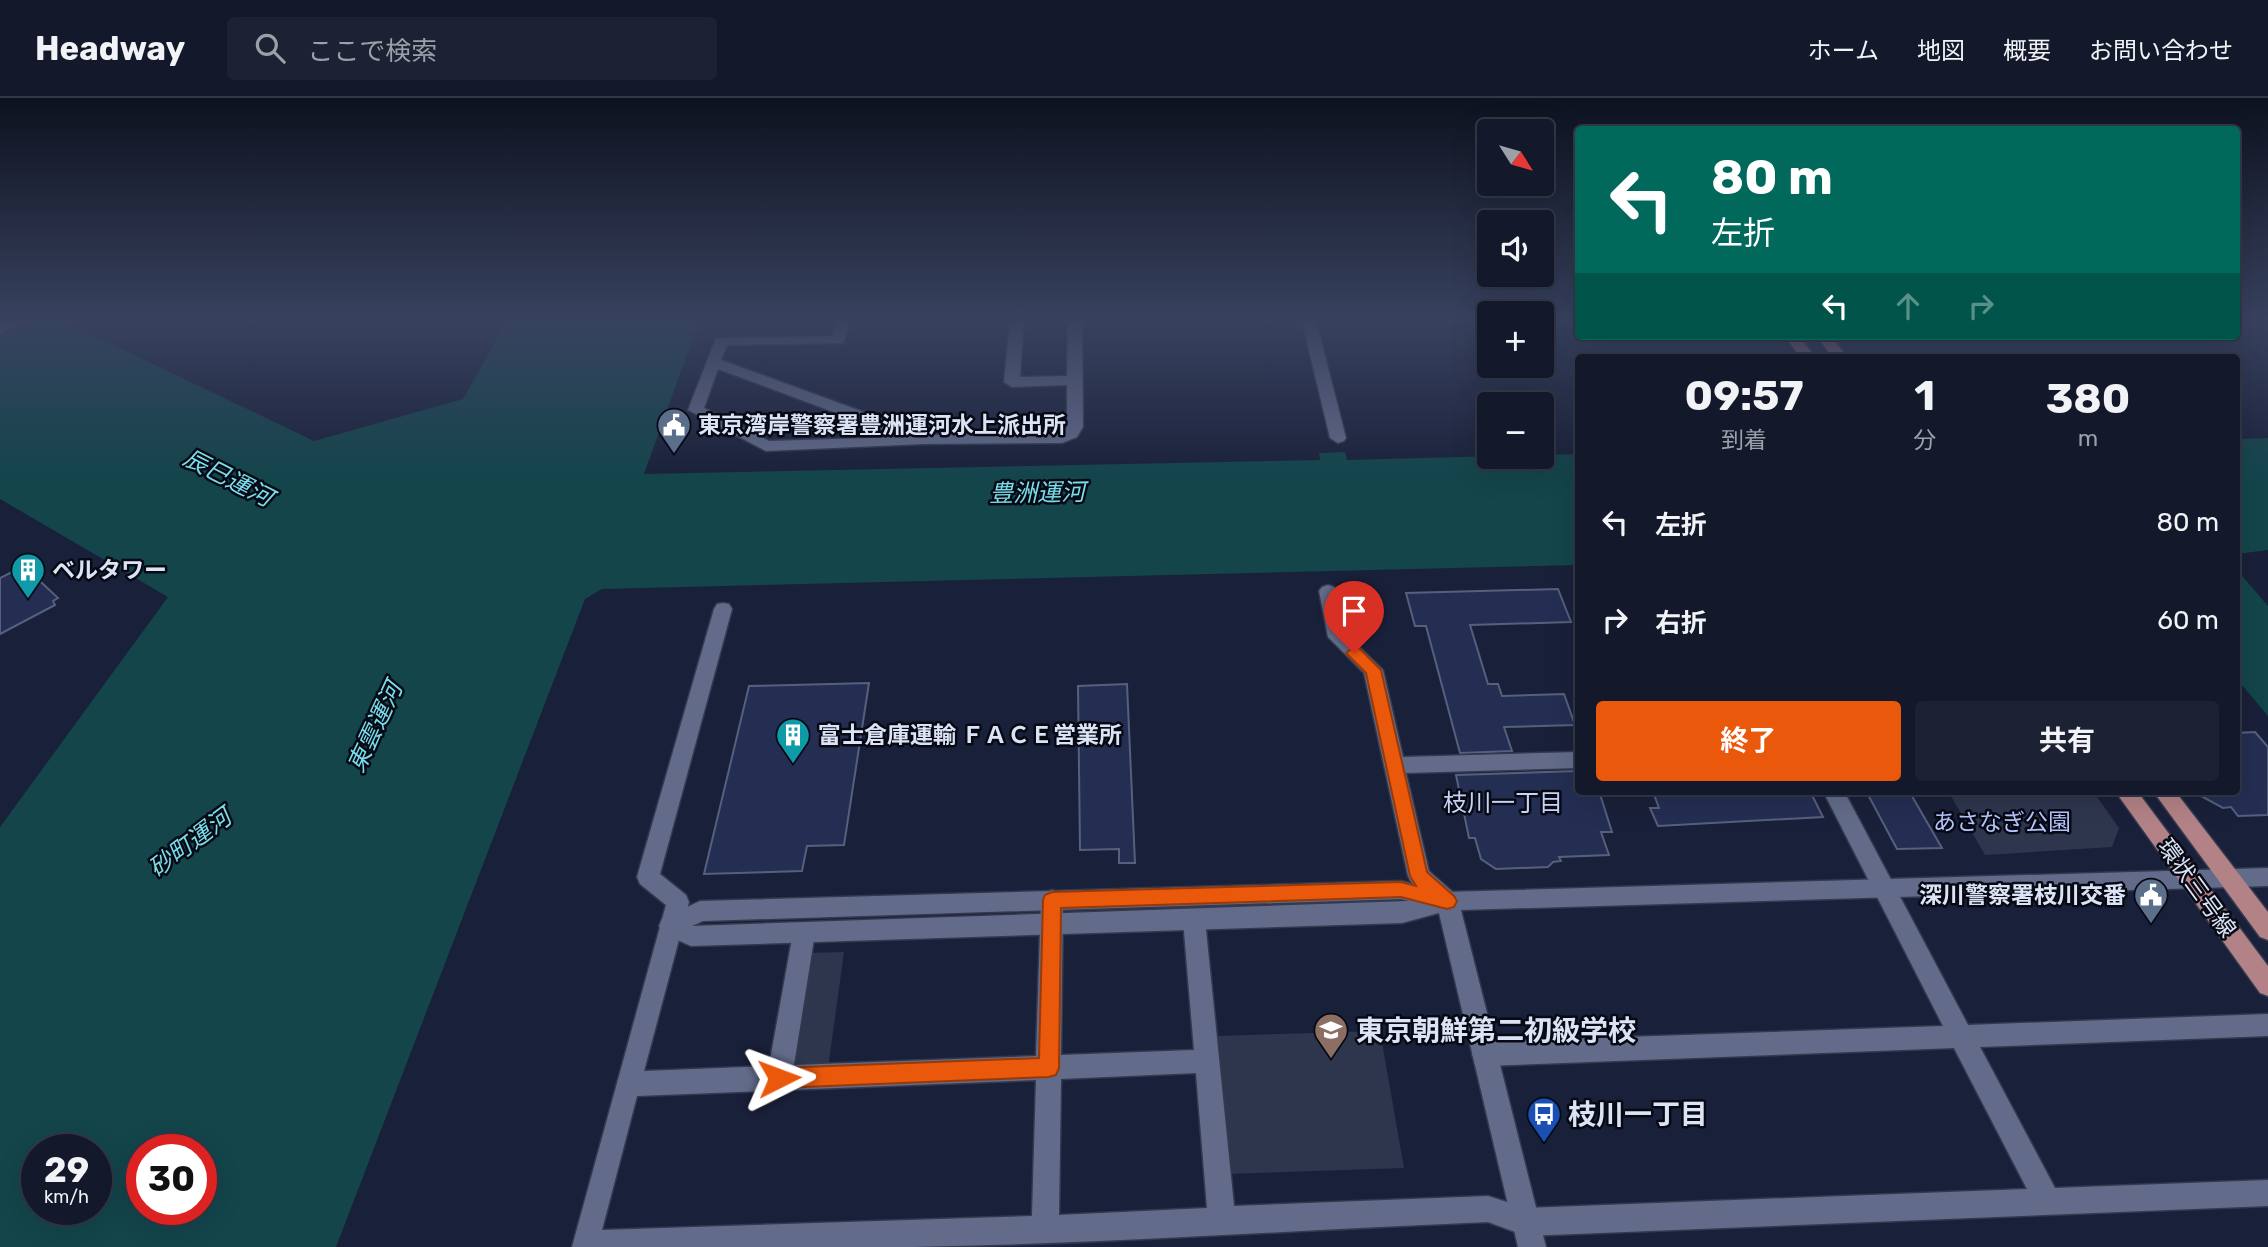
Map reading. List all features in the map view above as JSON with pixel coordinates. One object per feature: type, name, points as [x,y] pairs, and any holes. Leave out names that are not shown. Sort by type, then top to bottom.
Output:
[{"type":"main road","name":"環状三号線","points":[[2128,795],[2268,985]]},
{"type":"main road","name":"環状三号線","points":[[2166,795],[2268,930]]},
{"type":"street","points":[[709,375],[696,410],[766,446],[1062,438],[1071,434],[1075,427],[1075,375]]},
{"type":"street","points":[[747,375],[925,440]]},
{"type":"street","points":[[1013,375],[1012,382],[1075,380]]},
{"type":"street","points":[[1322,375],[1338,438]]},
{"type":"street","points":[[1328,591],[1337,637],[1373,670],[1419,876],[1447,901],[1529,1234]]},
{"type":"street","points":[[723,609],[648,877],[678,902],[584,1244],[1168,1225],[1222,1220],[1488,1209],[1529,1234],[2047,1201],[2268,1193]]},
{"type":"street","points":[[1394,765],[1575,760]]},
{"type":"street","points":[[1835,795],[2047,1201]]},
{"type":"street","points":[[670,926],[700,911],[1052,912],[1194,920],[1402,913],[1447,901],[2268,877]]},
{"type":"street","points":[[670,926],[691,936],[804,933],[1052,912],[1401,890],[1447,901]]},
{"type":"street","points":[[1045,1229],[1052,912]]},
{"type":"street","points":[[1194,920],[1222,1220]]},
{"type":"street","points":[[779,1078],[804,933]]},
{"type":"street","points":[[1484,1054],[2268,1026]]},
{"type":"street","points":[[627,1084],[1207,1061]]},
{"type":"green space","name":"あさなぎ公園","points":[[1950,795],[2096,795],[2119,828],[2112,847],[1985,855]]},
{"type":"green space","points":[[844,952],[828,1068],[787,1069],[807,953]]},
{"type":"green space","points":[[1380,1031],[1404,1168],[1227,1174],[1216,1036]]},
{"type":"water","points":[[0,375],[175,375],[314,441],[463,399],[477,375],[680,375],[644,474],[1320,460],[1319,453],[1345,452],[1347,460],[1477,457],[1477,469],[1554,469],[1554,455],[1575,454],[1575,565],[602,589],[585,599],[336,1247],[0,1247],[0,827],[168,597],[0,499]]},
{"type":"water","points":[[2268,438],[2268,550],[2240,554],[2240,439]]},
{"type":"water","points":[[2240,573],[2268,606],[2268,716],[2240,683]]},
{"type":"building","name":"ベルタワー","points":[[18,569],[27,569],[58,598],[53,601],[55,605],[0,634],[0,578]]},
{"type":"building","points":[[1558,589],[1571,622],[1470,625],[1488,684],[1498,684],[1502,696],[1564,694],[1575,725],[1504,727],[1512,751],[1460,753],[1426,626],[1415,626],[1406,593]]},
{"type":"building","name":"富士倉庫運輸 ＦＡＣＥ営業所","points":[[869,683],[844,845],[807,846],[802,871],[704,874],[749,686]]},
{"type":"building","points":[[1127,684],[1135,863],[1119,863],[1119,849],[1080,850],[1078,686]]},
{"type":"building","points":[[2255,732],[2268,747],[2268,815],[2238,816],[2231,807],[2223,808],[2199,795],[2240,795],[2240,733]]},
{"type":"building","points":[[1575,771],[1575,795],[1600,795],[1612,832],[1601,832],[1609,855],[1559,857],[1561,861],[1553,862],[1548,867],[1496,869],[1481,859],[1475,838],[1469,838],[1456,775]]},
{"type":"building","points":[[1654,795],[1812,795],[1823,817],[1658,826],[1650,808],[1659,808]]},
{"type":"building","points":[[1868,795],[1911,795],[1942,848],[1897,849]]},
{"type":"place","name":"東京湾岸警察署豊洲運河水上派出所","points":[[674,455]]},
{"type":"place","name":"ベルタワー","points":[[28,600]]},
{"type":"place","name":"富士倉庫運輸 ＦＡＣＥ営業所","points":[[793,765]]},
{"type":"place","name":"深川警察署枝川交番","points":[[2151,925]]},
{"type":"place","name":"東京朝鮮第二初級学校","points":[[1331,1060]]},
{"type":"place","name":"枝川一丁目","points":[[1544,1144]]},
{"type":"district","name":"枝川一丁目","points":[[1503,803]]},
{"type":"route","points":[[779,1078],[1049,1068],[1052,900],[1401,890],[1447,901],[1419,876],[1373,670],[1354,653]]},
{"type":"water label","name":"辰巳運河","points":[[228,478]]},
{"type":"water label","name":"豊洲運河","points":[[1037,493]]},
{"type":"water label","name":"東雲運河","points":[[375,727]]},
{"type":"water label","name":"砂町運河","points":[[190,843]]}]
